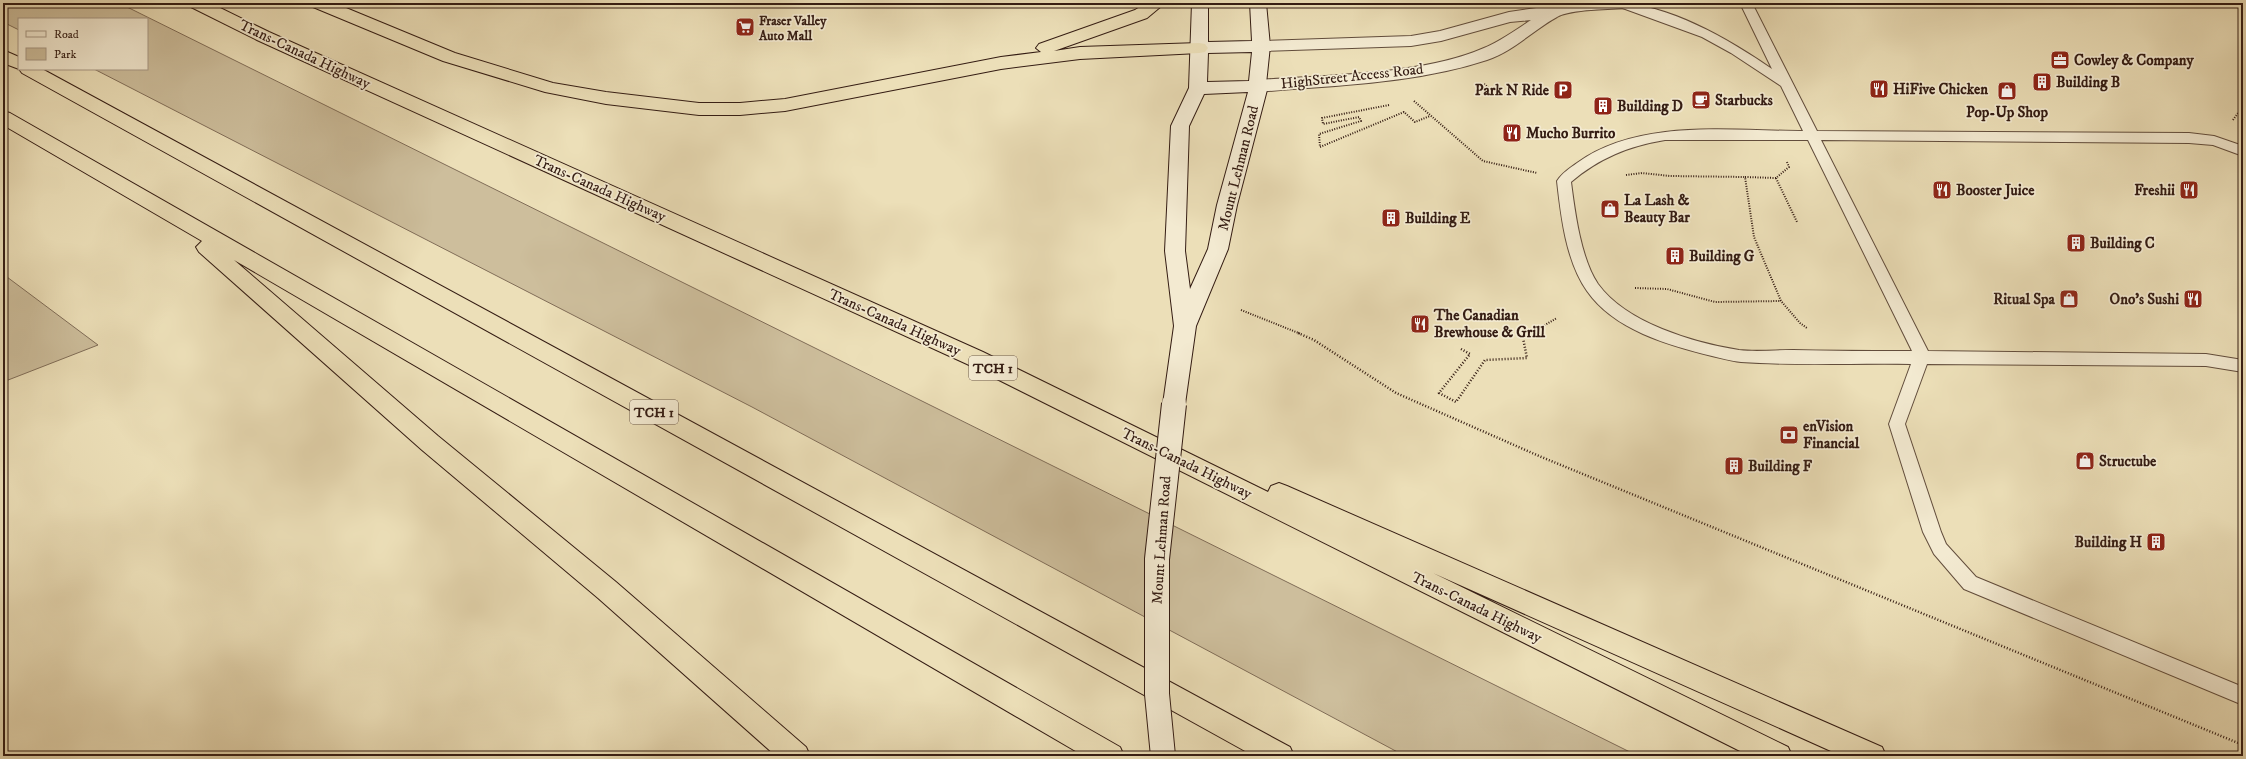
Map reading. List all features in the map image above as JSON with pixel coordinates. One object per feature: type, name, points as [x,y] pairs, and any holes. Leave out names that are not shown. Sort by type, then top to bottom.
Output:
[{"type":"highway","name":"Trans-Canada Highway","points":[[197,3],[270,40],[974,358],[1778,756]]},
{"type":"highway","points":[[319,3],[449,57],[552,88],[606,98],[699,109],[740,109],[785,105],[1001,63],[1080,53],[1199,48]]},
{"type":"highway","points":[[1001,63],[1141,14],[1157,3]]},
{"type":"highway","points":[[3,56],[18,64]]},
{"type":"highway","name":"TCH 1","points":[[30,70],[1280,756]]},
{"type":"highway","points":[[3,117],[1110,756]]},
{"type":"highway","points":[[169,214],[430,444],[607,590],[796,756]]},
{"type":"highway","points":[[974,358],[1872,756]]},
{"type":"main road","name":"Mount Lehman Road","points":[[1185,326],[1175,251],[1180,126],[1198,88],[1200,3]]},
{"type":"main road","name":"Mount Lehman Road","points":[[1163,756],[1157,694],[1157,558],[1174,404],[1185,326],[1218,249],[1227,205],[1259,86],[1261,46],[1258,3]]},
{"type":"main road","name":"HighStreet Access Road","points":[[1199,48],[1412,41],[1441,36],[1509,17],[1552,12],[1582,6],[1629,3]]},
{"type":"main road","name":"HighStreet Access Road","points":[[1198,88],[1259,86],[1406,73],[1482,56],[1525,32],[1552,12]]},
{"type":"lane","points":[[1746,3],[1785,84],[1922,356],[1897,424],[1932,532],[1940,549],[1970,584],[2243,696]]},
{"type":"lane","points":[[1622,4],[1674,20],[1706,34],[1734,49],[1785,84]]},
{"type":"lane","points":[[2243,152],[2214,141],[2190,138],[1811,134],[1665,135],[1633,141],[1605,152],[1581,165],[1564,181],[1567,209],[1586,275],[1598,296],[1636,324],[1690,345],[1740,356],[1922,356],[2206,360],[2243,366]]},
{"type":"path","points":[[1414,100],[1430,116],[1483,161],[1537,173]]},
{"type":"path","points":[[1391,105],[1322,118],[1322,124],[1359,117],[1361,121],[1319,134],[1320,147],[1404,112],[1415,122],[1430,116]]},
{"type":"path","points":[[2232,121],[2243,106]]},
{"type":"path","points":[[1619,177],[1642,173],[1670,176],[1776,178],[1789,167],[1774,135]]},
{"type":"path","points":[[1745,177],[1754,237],[1781,301],[1800,323],[1849,356]]},
{"type":"path","points":[[1776,178],[1797,222]]},
{"type":"path","points":[[1630,288],[1667,289],[1715,302],[1781,301]]},
{"type":"path","points":[[1241,310],[1314,340],[1396,393],[1539,456],[2243,745]]},
{"type":"path","points":[[1460,349],[1470,354],[1439,393],[1456,402],[1486,360],[1527,358],[1523,338],[1557,318]]},
{"type":"green space","points":[[3,3],[119,3],[1638,756],[1405,756],[752,407],[96,70],[148,70],[148,18],[18,18],[18,30],[3,22]]},
{"type":"green space","points":[[3,274],[98,345],[3,382]]},
{"type":"place","name":"Fraser Valley Auto Mall","points":[[745,27]]},
{"type":"place","name":"Cowley & Company","points":[[2060,60]]},
{"type":"place","name":"Building B","points":[[2042,82]]},
{"type":"place","name":"HiFive Chicken","points":[[1879,89]]},
{"type":"place","name":"Park N Ride","points":[[1563,90]]},
{"type":"place","name":"Pop-Up Shop","points":[[2007,91]]},
{"type":"place","name":"Starbucks","points":[[1701,100]]},
{"type":"place","name":"Building D","points":[[1603,106]]},
{"type":"place","name":"Mucho Burrito","points":[[1512,133]]},
{"type":"place","name":"Booster Juice","points":[[1942,190]]},
{"type":"place","name":"Freshii","points":[[2189,190]]},
{"type":"place","name":"La Lash & Beauty Bar","points":[[1610,209]]},
{"type":"place","name":"Building E","points":[[1391,218]]},
{"type":"place","name":"Building C","points":[[2076,243]]},
{"type":"place","name":"Building G","points":[[1675,256]]},
{"type":"place","name":"Ritual Spa","points":[[2069,299]]},
{"type":"place","name":"Ono's Sushi","points":[[2193,299]]},
{"type":"place","name":"The Canadian Brewhouse & Grill","points":[[1420,324]]},
{"type":"place","name":"enVision Financial","points":[[1789,435]]},
{"type":"place","name":"Structube","points":[[2085,461]]},
{"type":"place","name":"Building F","points":[[1734,466]]},
{"type":"place","name":"Building H","points":[[2156,542]]}]
